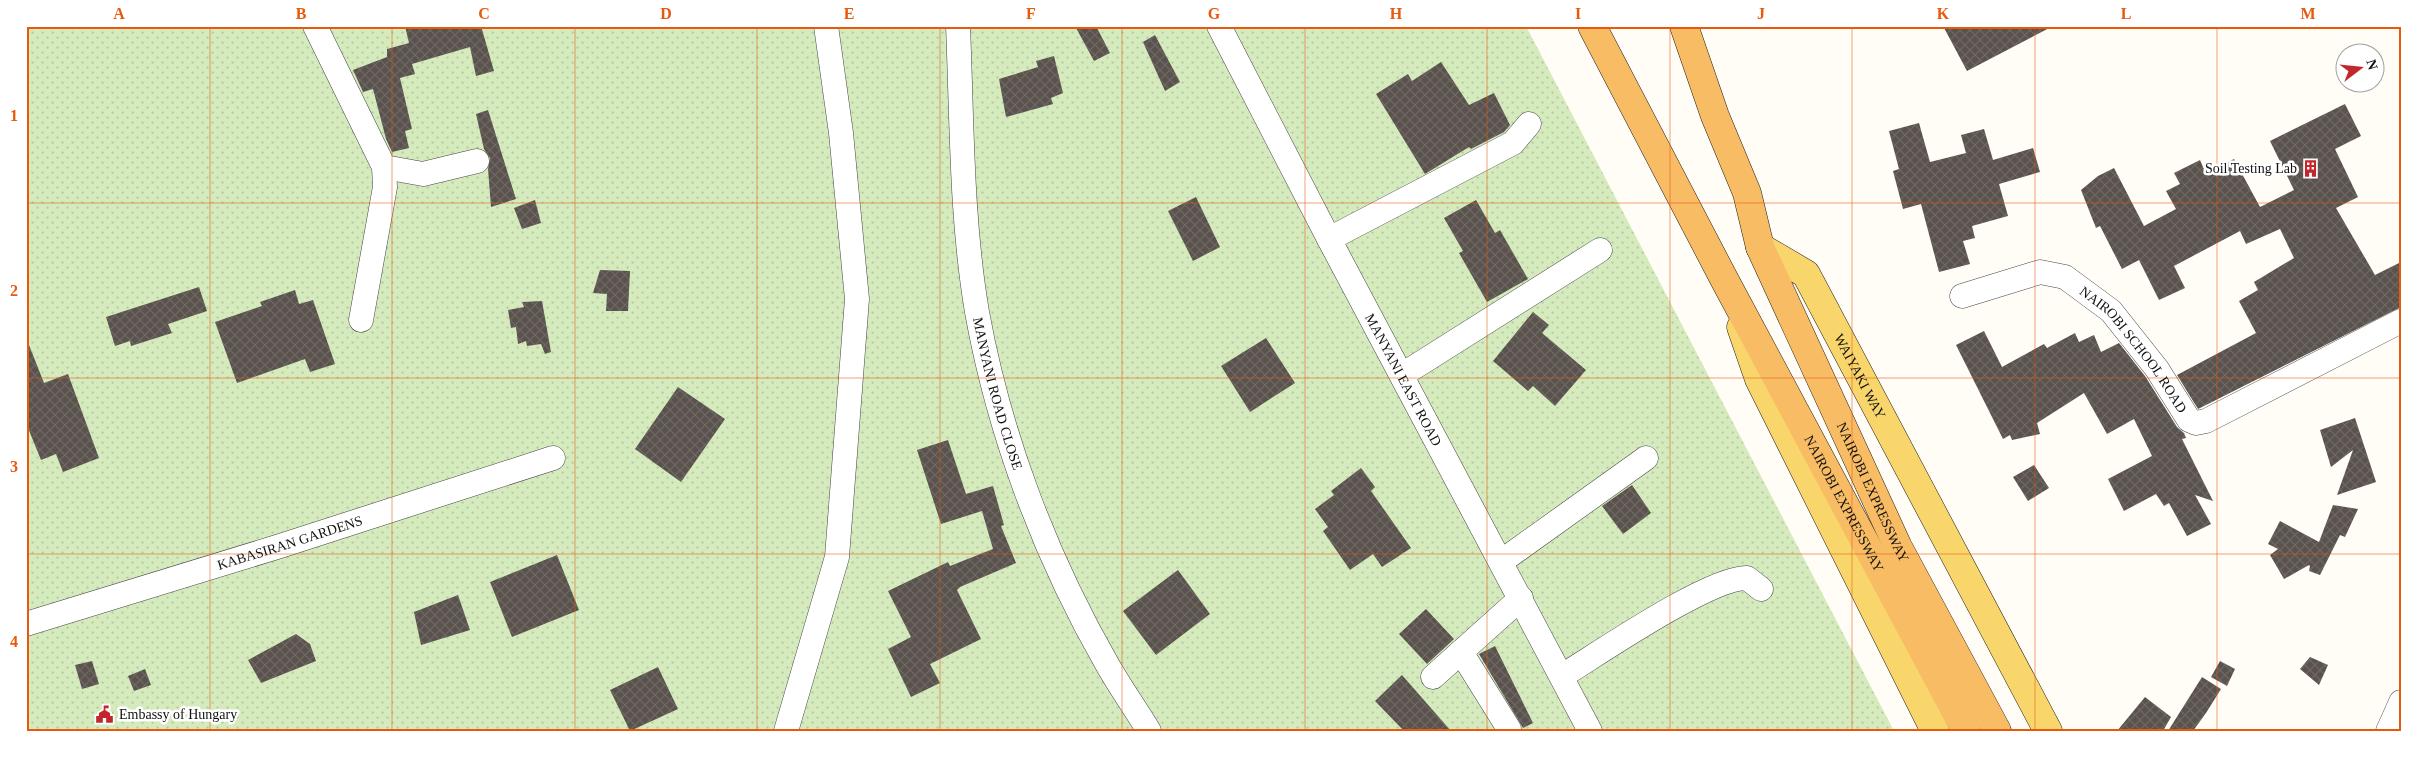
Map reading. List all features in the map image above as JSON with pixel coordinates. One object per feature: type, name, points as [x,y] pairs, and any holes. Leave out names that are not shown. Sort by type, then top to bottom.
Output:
[{"type":"highway","points":[[1592,26],[1723,277]]},
{"type":"highway","points":[[1684,26],[1715,116],[1747,192],[1760,247]]},
{"type":"highway","name":"NAIROBI EXPRESSWAY","points":[[1760,247],[1898,547],[1997,731]]},
{"type":"highway","name":"NAIROBI EXPRESSWAY","points":[[1723,277],[1966,731]]},
{"type":"main road","name":"WAIYAKI WAY","points":[[1760,247],[1806,274],[2048,731]]},
{"type":"main road","points":[[1723,277],[1759,379],[1935,731]]},
{"type":"street","points":[[315,26],[384,168],[385,187],[361,320]]},
{"type":"street","points":[[786,731],[837,557],[856,299],[841,133],[826,26]]},
{"type":"street","name":"MANYANI ROAD CLOSE","points":[[958,26],[966,222],[977,312],[994,393],[1030,500],[1066,585],[1107,664],[1149,731]]},
{"type":"street","name":"MANYANI EAST ROAD","points":[[1219,26],[1329,239],[1502,560],[1590,731]]},
{"type":"street","points":[[1329,239],[1513,143],[1529,124]]},
{"type":"street","points":[[384,168],[423,174],[477,161]]},
{"type":"street","points":[[1402,375],[1600,250]]},
{"type":"street","name":"NAIROBI SCHOOL ROAD","points":[[1962,296],[2040,272],[2065,276],[2111,310],[2157,369],[2189,420],[2196,423],[2206,421],[2401,321]]},
{"type":"street","name":"KABASIRAN GARDENS","points":[[26,624],[277,547],[553,458]]},
{"type":"street","points":[[1502,560],[1646,458]]},
{"type":"street","points":[[1562,676],[1681,604],[1725,582],[1747,578],[1760,589]]},
{"type":"street","points":[[1433,677],[1521,598]]},
{"type":"street","points":[[1461,652],[1509,729]]},
{"type":"street","points":[[2388,731],[2401,702]]},
{"type":"green space","points":[[26,26],[1526,26],[1894,731],[26,731]]},
{"type":"building","points":[[405,26],[481,26],[494,71],[476,76],[470,47],[412,64],[415,74],[400,78],[412,129],[405,131],[409,148],[392,152],[386,139],[373,89],[363,92],[353,70],[387,57],[387,49],[409,43]]},
{"type":"building","points":[[1075,26],[1096,26],[1110,53],[1094,61]]},
{"type":"building","points":[[1943,26],[2053,26],[1967,71]]},
{"type":"building","points":[[1155,35],[1180,82],[1165,91],[1143,42]]},
{"type":"building","points":[[1054,56],[1063,93],[1051,98],[1053,104],[1006,117],[999,79],[1038,67],[1036,61]]},
{"type":"building","points":[[1441,62],[1469,105],[1494,93],[1510,125],[1504,132],[1471,149],[1469,147],[1425,174],[1376,94],[1408,74],[1412,81]]},
{"type":"building","points":[[2345,104],[2361,136],[2335,149],[2358,197],[2336,208],[2375,275],[2401,262],[2401,307],[2198,409],[2177,375],[2256,333],[2239,301],[2258,290],[2254,282],[2294,258],[2280,229],[2246,244],[2240,231],[2174,266],[2185,288],[2159,300],[2139,260],[2122,269],[2100,226],[2096,228],[2081,190],[2098,176],[2114,168],[2144,226],[2176,209],[2166,191],[2180,184],[2174,173],[2200,160],[2206,174],[2234,159],[2260,207],[2294,190],[2270,141]]},
{"type":"building","points":[[488,110],[516,199],[491,207],[488,169],[490,158],[484,149],[476,114]]},
{"type":"building","points":[[1919,123],[1930,162],[1966,153],[1961,135],[1984,129],[1993,160],[2033,148],[2040,172],[1999,184],[2008,216],[1972,226],[1975,238],[1963,241],[1970,264],[1939,272],[1921,204],[1903,209],[1893,171],[1899,169],[1889,131]]},
{"type":"building","points":[[1196,197],[1220,247],[1193,261],[1168,211]]},
{"type":"building","points":[[535,200],[541,223],[522,229],[514,208]]},
{"type":"building","points":[[1476,200],[1495,233],[1500,230],[1528,279],[1487,302],[1459,253],[1463,251],[1444,218]]},
{"type":"building","points":[[600,270],[630,271],[628,311],[606,311],[607,294],[593,293]]},
{"type":"building","points":[[199,287],[207,311],[168,324],[172,333],[131,346],[130,341],[115,346],[106,317]]},
{"type":"building","points":[[295,290],[299,304],[313,300],[335,364],[310,372],[305,359],[237,383],[215,322],[262,306],[260,302]]},
{"type":"building","points":[[542,301],[551,352],[545,354],[541,344],[527,346],[526,341],[518,344],[516,327],[511,328],[508,310],[524,307],[522,302]]},
{"type":"building","points":[[1533,312],[1549,325],[1542,333],[1586,370],[1555,406],[1533,386],[1528,391],[1493,361]]},
{"type":"building","points":[[1984,331],[2002,367],[2044,344],[2047,348],[2075,333],[2079,342],[2094,335],[2101,352],[2119,343],[2145,376],[2177,427],[2184,433],[2186,438],[2182,439],[2213,501],[2195,495],[2211,524],[2187,536],[2169,503],[2164,506],[2156,494],[2124,511],[2108,479],[2152,456],[2134,419],[2107,434],[2084,393],[2037,423],[2040,434],[2012,440],[2010,435],[2003,439],[1956,345]]},
{"type":"building","points":[[1266,338],[1295,383],[1250,412],[1221,366]]},
{"type":"building","points":[[27,340],[44,383],[68,374],[99,458],[63,472],[56,454],[41,460],[26,423]]},
{"type":"building","points":[[678,387],[725,419],[681,482],[635,449]]},
{"type":"building","points":[[2355,418],[2376,482],[2337,495],[2353,450],[2331,467],[2320,430]]},
{"type":"building","points":[[948,440],[966,494],[993,486],[1004,525],[1001,526],[1016,563],[957,590],[981,639],[930,664],[940,683],[911,697],[888,649],[911,637],[888,591],[948,562],[950,566],[993,549],[982,511],[941,524],[917,450]]},
{"type":"building","points":[[2034,465],[2049,488],[2028,501],[2013,477]]},
{"type":"building","points":[[1361,468],[1375,487],[1371,491],[1411,548],[1382,567],[1373,554],[1350,570],[1323,531],[1328,527],[1315,509],[1334,495],[1331,491]]},
{"type":"building","points":[[1632,485],[1651,513],[1623,534],[1602,506]]},
{"type":"building","points":[[2333,505],[2358,509],[2345,537],[2340,535],[2320,575],[2309,571],[2309,565],[2284,579],[2270,555],[2278,549],[2268,544],[2280,521],[2319,542]]},
{"type":"building","points":[[557,555],[579,610],[512,637],[490,582]]},
{"type":"building","points":[[1178,570],[1210,614],[1156,655],[1123,611]]},
{"type":"building","points":[[458,595],[470,630],[421,645],[414,612]]},
{"type":"building","points":[[1426,609],[1454,639],[1427,664],[1399,634]]},
{"type":"building","points":[[296,634],[310,644],[316,661],[261,683],[248,660]]},
{"type":"building","points":[[1495,646],[1533,723],[1523,728],[1479,654]]},
{"type":"building","points":[[2310,657],[2328,665],[2319,685],[2300,669]]},
{"type":"building","points":[[92,661],[99,684],[82,689],[75,665]]},
{"type":"building","points":[[2220,661],[2235,669],[2227,686],[2211,677]]},
{"type":"building","points":[[658,667],[678,709],[630,731],[610,690]]},
{"type":"building","points":[[145,669],[151,685],[134,691],[128,676]]},
{"type":"building","points":[[1402,675],[1451,731],[1404,731],[1375,701]]},
{"type":"building","points":[[2202,677],[2221,689],[2206,713],[2193,731],[2168,731]]},
{"type":"building","points":[[2145,697],[2171,717],[2163,731],[2117,731]]},
{"type":"place","name":"Soil Testing Lab","points":[[2311,168]]},
{"type":"place","name":"Embassy of Hungary","points":[[105,714]]}]
